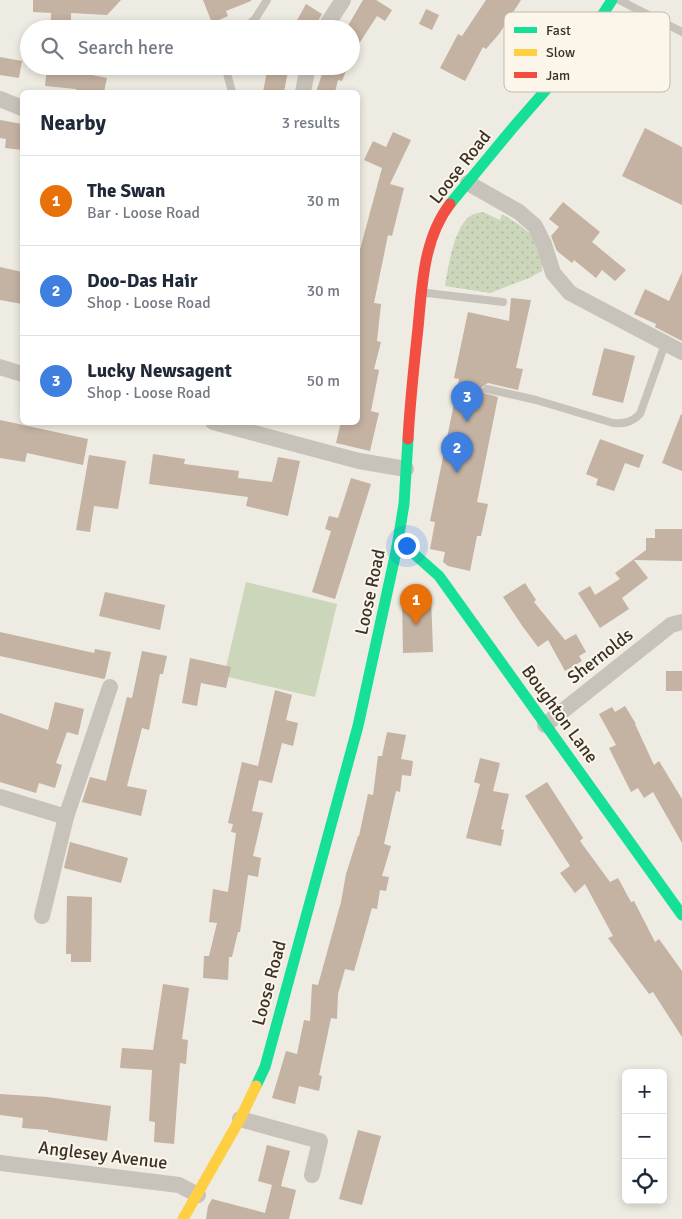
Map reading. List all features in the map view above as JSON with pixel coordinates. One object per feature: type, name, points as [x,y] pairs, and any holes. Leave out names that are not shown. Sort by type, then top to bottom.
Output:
[{"type":"main road","name":"Loose Road","points":[[604,12],[612,0]]},
{"type":"main road","name":"Loose Road","points":[[183,1219],[240,1119],[265,1067],[358,726],[397,546],[404,504],[411,389],[424,272],[432,237],[448,207],[544,92]]},
{"type":"main road","name":"Boughton Lane","points":[[397,546],[412,552],[439,576],[682,915]]},
{"type":"street","points":[[330,20],[343,0]]},
{"type":"street","points":[[303,90],[306,75]]},
{"type":"street","points":[[0,99],[20,107]]},
{"type":"street","points":[[468,183],[519,212],[535,226],[544,244],[553,273],[570,293],[682,352]]},
{"type":"street","points":[[0,367],[20,373]]},
{"type":"street","points":[[232,425],[359,461],[406,469]]},
{"type":"street","name":"Shernolds","points":[[545,725],[671,625],[682,622]]},
{"type":"street","points":[[42,916],[66,817],[110,687]]},
{"type":"street","points":[[0,796],[66,817]]},
{"type":"street","points":[[240,1119],[320,1141],[312,1175]]},
{"type":"street","name":"Anglesey Avenue","points":[[0,1162],[179,1185],[198,1195]]},
{"type":"lane","points":[[254,20],[267,0]]},
{"type":"lane","points":[[618,0],[642,12]]},
{"type":"lane","points":[[670,26],[682,32]]},
{"type":"lane","points":[[227,75],[231,90]]},
{"type":"lane","points":[[422,292],[504,302]]},
{"type":"lane","points":[[487,389],[536,400],[613,423],[623,424],[634,421],[640,414],[665,344]]},
{"type":"green space","points":[[483,212],[500,220],[502,214],[532,236],[541,250],[542,271],[490,293],[445,286],[456,237],[466,220],[472,215]]},
{"type":"green space","points":[[246,582],[337,604],[315,697],[224,676]]},
{"type":"building","points":[[33,0],[121,0],[107,15],[71,13],[71,20],[51,20],[51,13],[33,12]]},
{"type":"building","points":[[203,0],[251,0],[226,11],[228,16],[219,20],[211,20]]},
{"type":"building","points":[[363,0],[376,0],[392,10],[385,21],[377,16],[360,42],[360,20],[351,20]]},
{"type":"building","points":[[486,0],[521,0],[513,12],[504,12],[504,26],[486,49],[483,47],[465,81],[440,68],[458,34],[462,36]]},
{"type":"building","points":[[306,4],[322,14],[319,20],[297,20]]},
{"type":"building","points":[[426,9],[439,15],[432,30],[419,24]]},
{"type":"building","points":[[0,57],[20,61],[19,78],[0,75]]},
{"type":"building","points":[[46,75],[92,75],[107,78],[104,90],[76,90],[45,86]]},
{"type":"building","points":[[266,75],[287,75],[284,90],[263,90]]},
{"type":"building","points":[[322,75],[344,75],[342,81],[338,80],[336,90],[317,90]]},
{"type":"building","points":[[0,120],[20,124],[20,150],[5,148],[6,139],[0,138]]},
{"type":"building","points":[[645,128],[682,147],[682,205],[622,176]]},
{"type":"building","points":[[393,132],[411,140],[390,184],[404,188],[392,236],[388,235],[374,303],[381,304],[377,341],[381,342],[374,369],[379,370],[371,411],[379,413],[370,451],[336,443],[340,425],[360,425],[360,250],[382,168],[364,160],[373,141],[386,147]]},
{"type":"building","points":[[563,202],[600,232],[592,242],[626,270],[615,281],[602,270],[596,278],[574,260],[572,263],[557,251],[551,236],[559,227],[549,219]]},
{"type":"building","points":[[0,267],[20,272],[20,304],[0,300]]},
{"type":"building","points":[[682,272],[682,341],[655,327],[656,324],[634,314],[645,289],[669,301]]},
{"type":"building","points":[[511,298],[531,300],[516,368],[523,369],[518,390],[488,383],[482,387],[484,393],[498,397],[477,502],[488,504],[481,536],[477,536],[470,571],[448,566],[443,562],[445,552],[430,549],[435,522],[430,521],[459,379],[454,378],[468,312],[509,321]]},
{"type":"building","points":[[604,348],[635,356],[623,403],[592,395]]},
{"type":"building","points":[[682,415],[682,471],[662,463]]},
{"type":"building","points":[[0,420],[88,439],[83,465],[27,453],[25,462],[0,458]]},
{"type":"building","points":[[600,439],[644,455],[639,468],[625,463],[614,491],[596,485],[598,479],[586,474]]},
{"type":"building","points":[[153,454],[185,459],[184,464],[239,471],[238,478],[272,482],[278,457],[300,461],[288,516],[246,506],[248,497],[149,484]]},
{"type":"building","points":[[89,455],[126,461],[118,509],[94,506],[90,532],[76,530]]},
{"type":"building","points":[[351,478],[371,484],[335,599],[312,592],[331,531],[325,529],[329,516],[338,518]]},
{"type":"building","points":[[655,529],[682,529],[682,561],[634,560],[648,578],[622,598],[629,609],[600,628],[578,593],[590,586],[595,595],[620,579],[615,573],[646,550],[646,538],[655,538]]},
{"type":"building","points":[[525,583],[536,600],[534,602],[565,640],[576,634],[586,652],[579,656],[582,661],[565,671],[548,640],[538,647],[503,597]]},
{"type":"building","points":[[105,592],[165,605],[160,630],[99,616]]},
{"type":"building","points":[[431,596],[433,652],[403,653],[402,597]]},
{"type":"building","points":[[0,632],[94,653],[95,649],[111,652],[105,678],[0,656]]},
{"type":"building","points":[[142,651],[167,656],[163,674],[160,674],[149,730],[142,728],[127,786],[147,790],[141,816],[82,802],[90,777],[106,781],[127,697],[132,698]]},
{"type":"building","points":[[190,658],[231,667],[226,688],[201,683],[197,706],[182,703]]},
{"type":"building","points":[[666,671],[682,671],[682,691],[666,691]]},
{"type":"building","points":[[275,690],[292,695],[286,720],[298,723],[293,746],[282,743],[272,783],[259,780],[252,811],[263,813],[253,856],[261,858],[258,877],[248,875],[240,932],[238,932],[232,957],[229,957],[228,980],[203,978],[204,956],[209,956],[217,923],[209,922],[213,889],[228,892],[236,833],[231,832],[233,824],[228,823],[242,762],[258,766]]},
{"type":"building","points":[[55,702],[84,709],[78,735],[67,732],[56,763],[62,765],[55,788],[39,783],[36,793],[0,782],[0,713],[48,730]]},
{"type":"building","points":[[625,706],[636,724],[654,765],[659,761],[682,799],[682,843],[653,792],[644,798],[638,788],[631,792],[609,748],[616,745],[599,714],[612,707],[615,712]]},
{"type":"building","points":[[387,732],[406,735],[401,759],[413,761],[411,776],[402,775],[400,792],[396,791],[384,844],[391,846],[382,876],[389,877],[386,891],[380,890],[377,909],[372,908],[354,971],[345,969],[338,994],[337,1019],[331,1018],[319,1075],[322,1076],[319,1091],[299,1086],[295,1104],[272,1098],[286,1051],[297,1054],[304,1020],[310,1021],[312,984],[318,985],[341,902],[346,874],[359,836],[368,794],[373,795],[378,756],[382,756]]},
{"type":"building","points":[[480,758],[500,763],[493,791],[509,794],[501,829],[504,830],[501,846],[466,838],[480,784],[474,782]]},
{"type":"building","points":[[547,782],[583,838],[580,841],[610,882],[618,878],[631,902],[634,901],[655,942],[659,939],[682,971],[682,1037],[653,992],[649,994],[608,938],[613,936],[585,884],[575,893],[560,873],[570,866],[525,796]]},
{"type":"building","points":[[70,842],[128,858],[121,883],[64,868]]},
{"type":"building","points":[[67,896],[92,897],[91,962],[71,962],[71,954],[66,954]]},
{"type":"building","points":[[163,984],[189,988],[182,1039],[188,1040],[186,1064],[180,1063],[174,1144],[154,1142],[155,1122],[149,1121],[152,1070],[120,1068],[122,1048],[153,1050]]},
{"type":"building","points":[[0,1094],[47,1097],[111,1106],[107,1141],[48,1132],[48,1130],[22,1128],[23,1118],[0,1115]]},
{"type":"building","points":[[358,1130],[381,1136],[362,1205],[339,1199]]},
{"type":"building","points":[[267,1145],[290,1151],[281,1186],[296,1190],[289,1219],[206,1219],[208,1206],[212,1199],[265,1213],[272,1185],[258,1181]]},
{"type":"traffic: fast","points":[[604,12],[612,0]]},
{"type":"traffic: fast","points":[[450,204],[544,92]]},
{"type":"traffic: fast","points":[[256,1086],[265,1067],[358,726],[397,547],[404,504],[408,439]]},
{"type":"traffic: fast","points":[[397,547],[412,552],[439,576],[682,915]]},
{"type":"traffic: slow","points":[[183,1219],[240,1119],[256,1086]]},
{"type":"traffic: jam","points":[[408,439],[425,264],[434,232],[450,204]]},
{"type":"place","name":"Lucky Newsagent","points":[[467,422]]},
{"type":"place","name":"Doo-Das Hair","points":[[457,473]]},
{"type":"place","name":"The Swan","points":[[416,625]]}]
